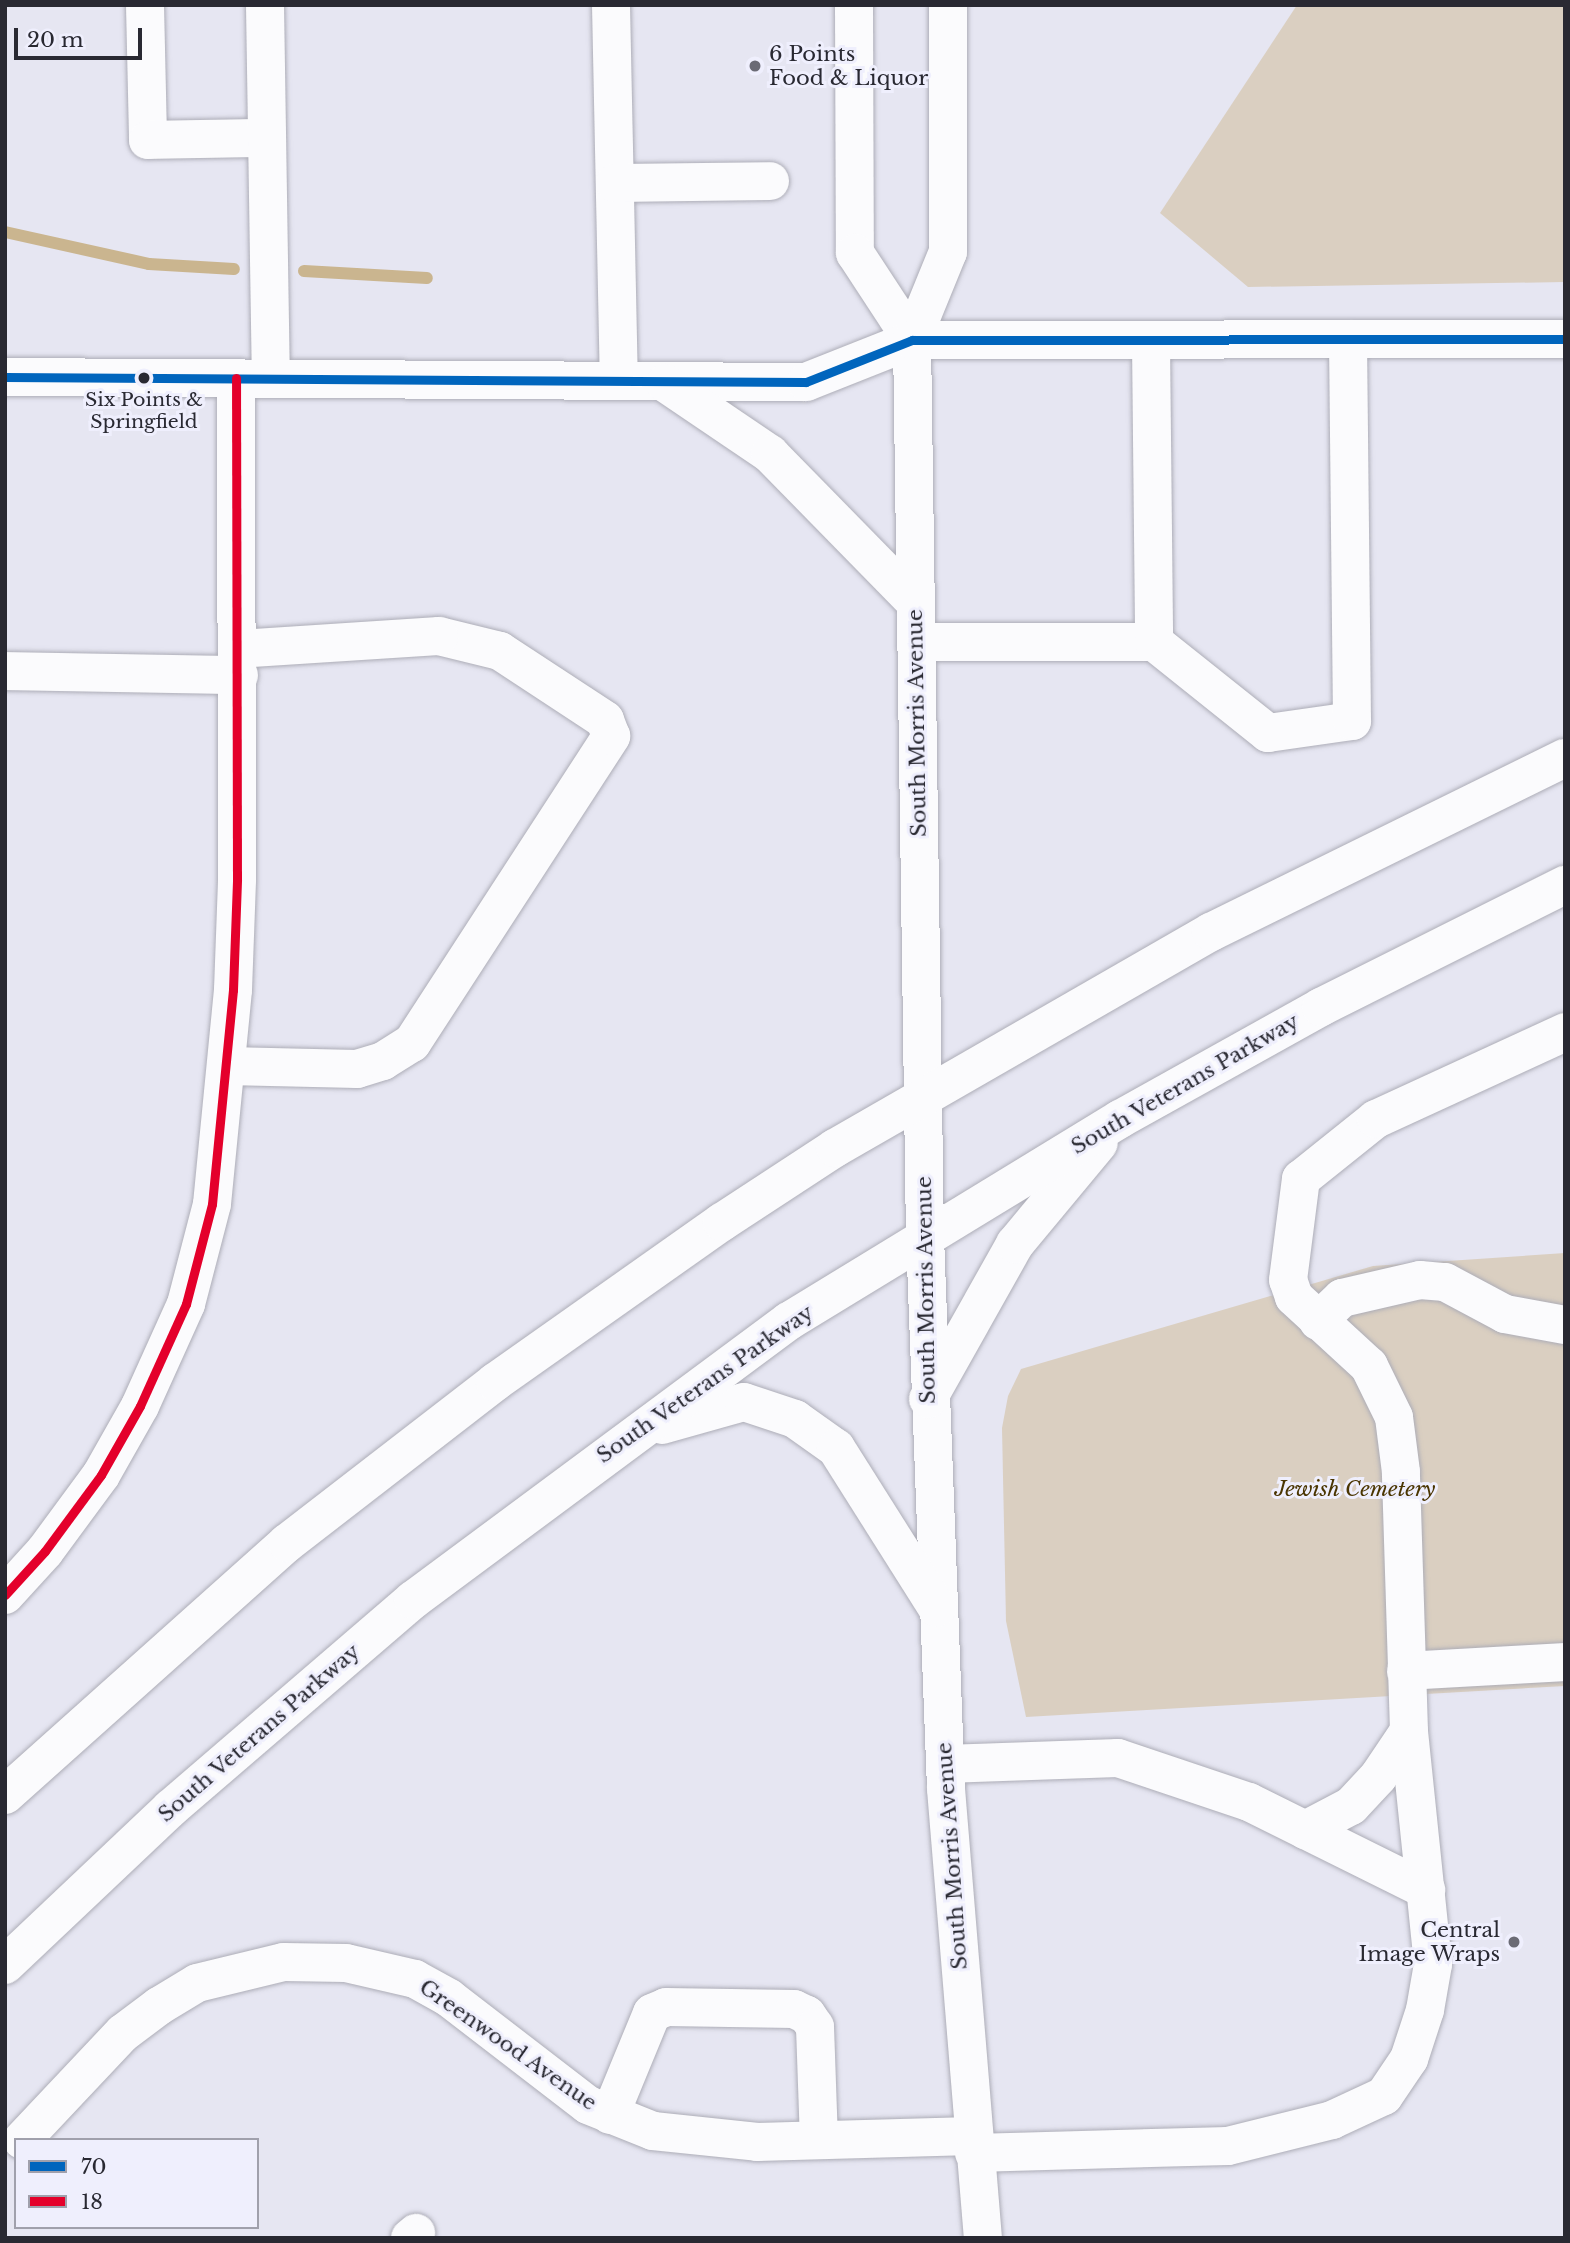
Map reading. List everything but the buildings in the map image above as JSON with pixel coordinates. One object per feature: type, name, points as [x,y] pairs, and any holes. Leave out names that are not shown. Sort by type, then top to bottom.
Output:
[{"type":"main road","points":[[145,5],[148,140],[267,138]]},
{"type":"main road","points":[[5,1595],[45,1551],[101,1475],[140,1406],[187,1304],[212,1204],[228,1066],[233,990],[239,662],[267,138],[265,5]]},
{"type":"main road","points":[[611,5],[620,381]]},
{"type":"main road","points":[[854,5],[855,253],[912,340]]},
{"type":"main road","name":"South Morris Avenue","points":[[948,5],[948,252],[912,340],[922,1098],[928,1399],[945,1764],[973,2144],[983,2238]]},
{"type":"main road","points":[[615,183],[770,181]]},
{"type":"main road","points":[[5,377],[806,382],[912,340],[1151,342],[1565,339]]},
{"type":"main road","points":[[916,642],[1154,642],[1268,733],[1352,721],[1348,340]]},
{"type":"main road","points":[[1151,342],[1154,642]]},
{"type":"main road","points":[[665,383],[770,454],[915,602]]},
{"type":"main road","points":[[5,671],[239,662],[439,636],[500,651],[605,720],[611,736],[412,1042],[383,1061],[357,1069],[228,1066]]},
{"type":"main road","points":[[5,1794],[278,1551],[495,1382],[722,1222],[922,1098],[1211,932],[1565,758]]},
{"type":"main road","name":"South Veterans Parkway","points":[[5,1965],[229,1756],[482,1544],[789,1321],[1120,1119],[1321,1006],[1565,885]]},
{"type":"main road","name":"Greenwood Avenue","points":[[24,2138],[123,2033],[159,2006],[197,1983],[284,1962],[346,1963],[415,1979],[449,1998],[556,2084],[610,2115],[653,2131],[699,2139],[1228,2147],[1332,2120],[1384,2096],[1409,2059],[1425,2010],[1433,1964],[1409,1731],[1401,1472],[1394,1417],[1369,1367],[1294,1297],[1288,1280],[1301,1180],[1376,1119],[1565,1032]]},
{"type":"main road","points":[[928,1399],[1015,1244],[1120,1119]]},
{"type":"main road","points":[[1318,1321],[1342,1298],[1420,1280],[1446,1282],[1505,1314],[1565,1325]]},
{"type":"main road","points":[[637,1432],[744,1402],[795,1419],[836,1448],[937,1608]]},
{"type":"main road","points":[[1406,1671],[1565,1662]]},
{"type":"main road","points":[[1305,1830],[1351,1806],[1378,1777],[1409,1731]]},
{"type":"main road","points":[[945,1764],[1118,1758],[1249,1802],[1426,1890]]},
{"type":"main road","points":[[610,2115],[652,2013],[666,2007],[794,2009],[807,2015],[815,2027],[819,2140]]},
{"type":"green space","points":[[1297,5],[1565,5],[1565,282],[1248,287],[1160,213]]},
{"type":"green space","name":"Jewish Cemetery","points":[[1565,1253],[1565,1686],[1026,1717],[1006,1621],[1002,1428],[1008,1396],[1021,1369],[1373,1266]]},
{"type":"waterway","points":[[5,232],[149,264],[234,269]]},
{"type":"waterway","points":[[304,271],[427,278]]},
{"type":"transit line","name":"70","points":[[5,377],[806,382],[912,340],[1565,339]]},
{"type":"transit line","name":"18","points":[[5,1595],[45,1551],[101,1475],[140,1406],[186,1304],[212,1204],[233,990],[237,879],[236,378]]},
{"type":"place","name":"6 Points Food & Liquor","points":[[755,66]]},
{"type":"place","name":"Six Points & Springfield","points":[[144,378]]},
{"type":"place","name":"Central Image Wraps","points":[[1514,1942]]}]
